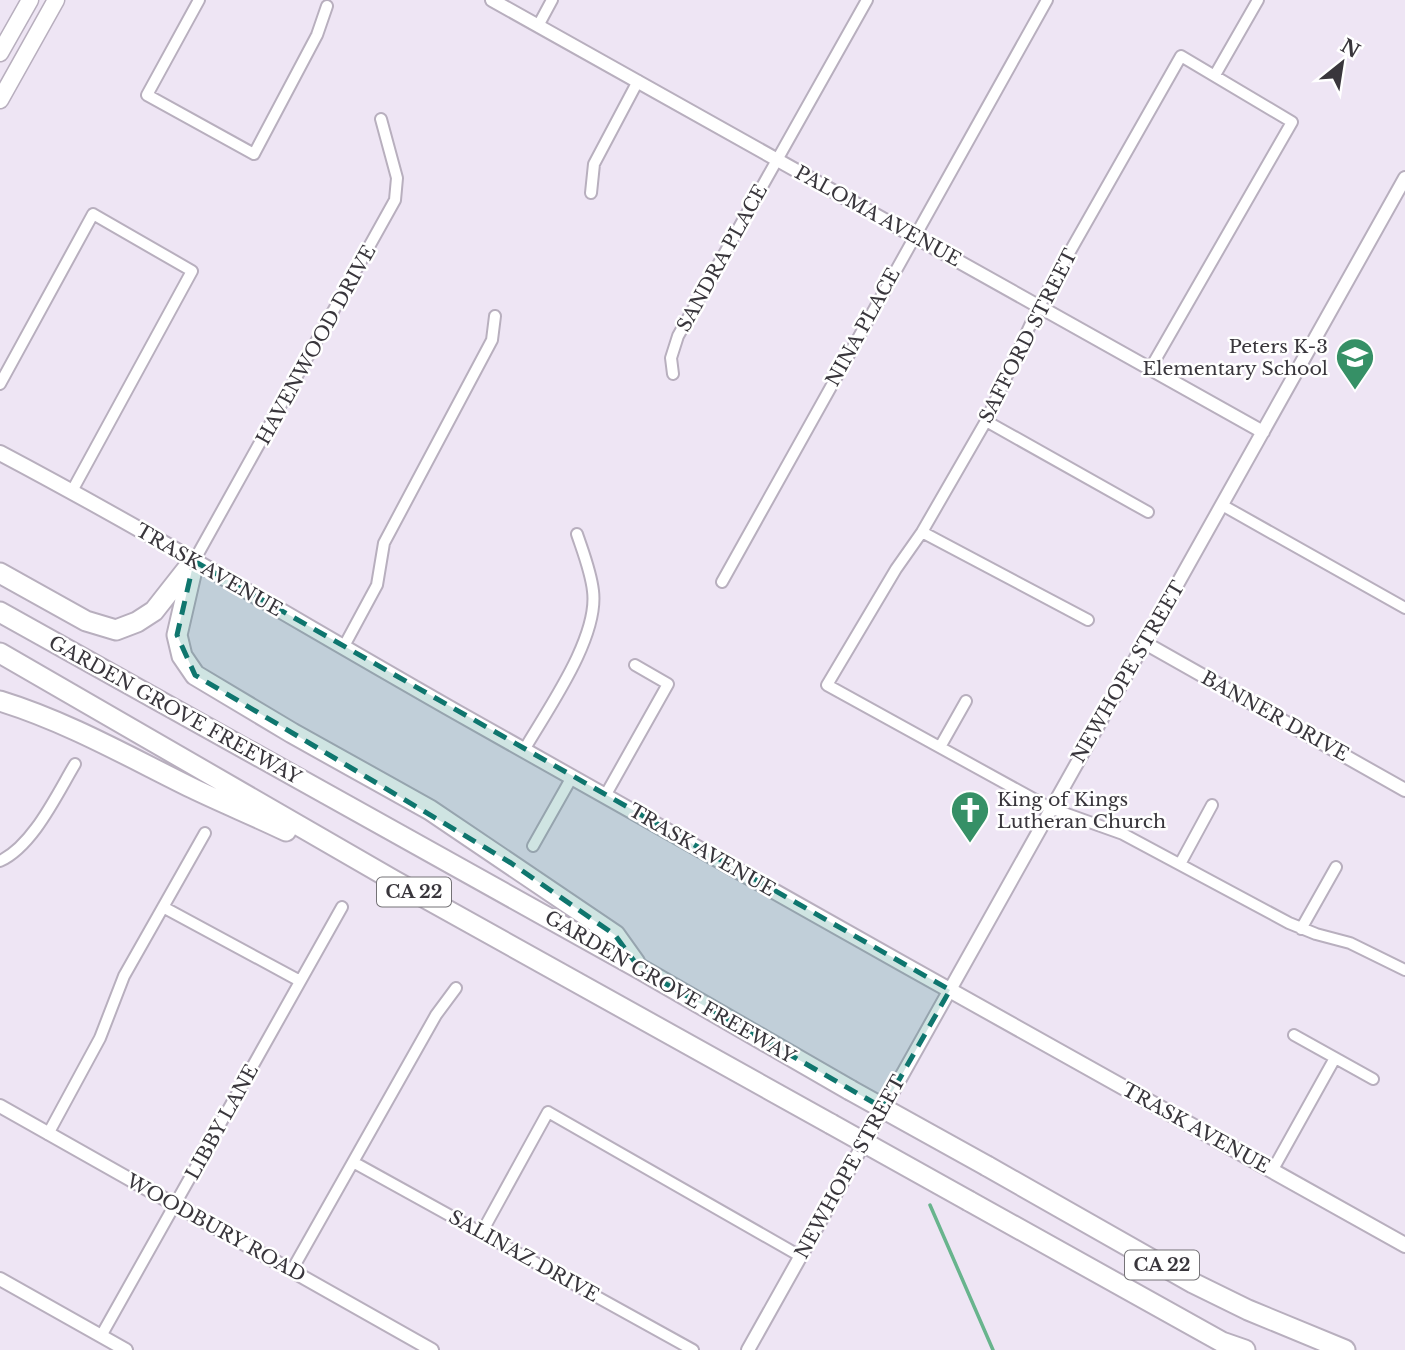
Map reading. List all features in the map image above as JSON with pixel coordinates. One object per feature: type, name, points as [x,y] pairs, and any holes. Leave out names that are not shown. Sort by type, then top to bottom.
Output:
[{"type":"highway","points":[[0,573],[86,621],[116,630],[137,622],[154,611],[194,561]]},
{"type":"highway","points":[[194,561],[177,635],[182,656],[195,675],[281,727],[430,810],[512,863],[615,935],[640,969]]},
{"type":"highway","name":"GARDEN GROVE FREEWAY","points":[[0,612],[640,969],[1193,1283],[1248,1310],[1345,1350]]},
{"type":"highway","name":"GARDEN GROVE FREEWAY","points":[[0,653],[393,880],[1228,1346],[1245,1350]]},
{"type":"highway","points":[[0,701],[94,738],[192,788],[393,880]]},
{"type":"main road","points":[[0,53],[30,0]]},
{"type":"main road","points":[[0,100],[56,0]]},
{"type":"main road","name":"TRASK AVENUE","points":[[0,453],[72,491],[343,648],[1405,1245]]},
{"type":"street","points":[[199,0],[147,95],[254,154],[317,36],[327,6]]},
{"type":"street","name":"PALOMA AVENUE","points":[[492,0],[1263,432]]},
{"type":"street","points":[[538,26],[552,0]]},
{"type":"street","name":"SANDRA PLACE","points":[[673,374],[671,358],[678,336],[867,0]]},
{"type":"street","name":"NINA PLACE","points":[[722,582],[1047,0]]},
{"type":"street","points":[[1150,369],[1292,122],[1214,75],[1258,0]]},
{"type":"street","name":"SAFFORD STREET","points":[[940,747],[827,685],[896,569],[922,532],[986,421],[1039,306],[1181,56],[1214,75]]},
{"type":"street","points":[[591,193],[594,164],[638,81]]},
{"type":"street","name":"HAVENWOOD DRIVE","points":[[194,561],[395,200],[397,178],[381,119]]},
{"type":"street","name":"NEWHOPE STREET","points":[[748,1350],[1405,178]]},
{"type":"street","points":[[0,384],[93,214],[192,271],[72,491]]},
{"type":"street","points":[[343,648],[377,585],[384,543],[492,340],[495,316]]},
{"type":"street","points":[[986,421],[1148,512]]},
{"type":"street","points":[[1222,505],[1405,608]]},
{"type":"street","points":[[922,532],[1087,620]]},
{"type":"street","points":[[524,750],[576,660],[589,627],[594,593],[577,534]]},
{"type":"street","name":"BANNER DRIVE","points":[[1145,643],[1405,790]]},
{"type":"street","points":[[605,796],[667,684],[635,665]]},
{"type":"street","points":[[966,701],[940,747],[1050,808],[1123,834],[1301,929],[1350,943],[1405,970]]},
{"type":"street","points":[[0,861],[9,857],[25,842],[52,804],[75,764]]},
{"type":"street","points":[[533,846],[572,777]]},
{"type":"street","points":[[1180,864],[1212,805]]},
{"type":"street","points":[[48,1134],[100,1038],[124,976],[205,833]]},
{"type":"street","points":[[1301,929],[1336,867]]},
{"type":"street","points":[[163,907],[300,981]]},
{"type":"street","name":"LIBBY LANE","points":[[101,1336],[342,907]]},
{"type":"street","points":[[292,1270],[436,1016],[456,988]]},
{"type":"street","points":[[1294,1035],[1373,1079]]},
{"type":"street","points":[[1272,1171],[1335,1058]]},
{"type":"street","name":"WOODBURY ROAD","points":[[0,1106],[292,1270],[414,1346],[432,1350]]},
{"type":"street","points":[[482,1232],[548,1112],[800,1256]]},
{"type":"street","name":"SALINAZ DRIVE","points":[[355,1163],[694,1350]]},
{"type":"street","points":[[0,1279],[126,1350]]},
{"type":"highlighted area","points":[[194,561],[950,990],[883,1108],[640,969],[615,935],[511,863],[195,675],[177,635]]},
{"type":"waterway","points":[[930,1205],[993,1350]]},
{"type":"place","name":"Peters K-3 Elementary School","points":[[1355,391]]},
{"type":"place","name":"King of Kings Lutheran Church","points":[[970,844]]}]
